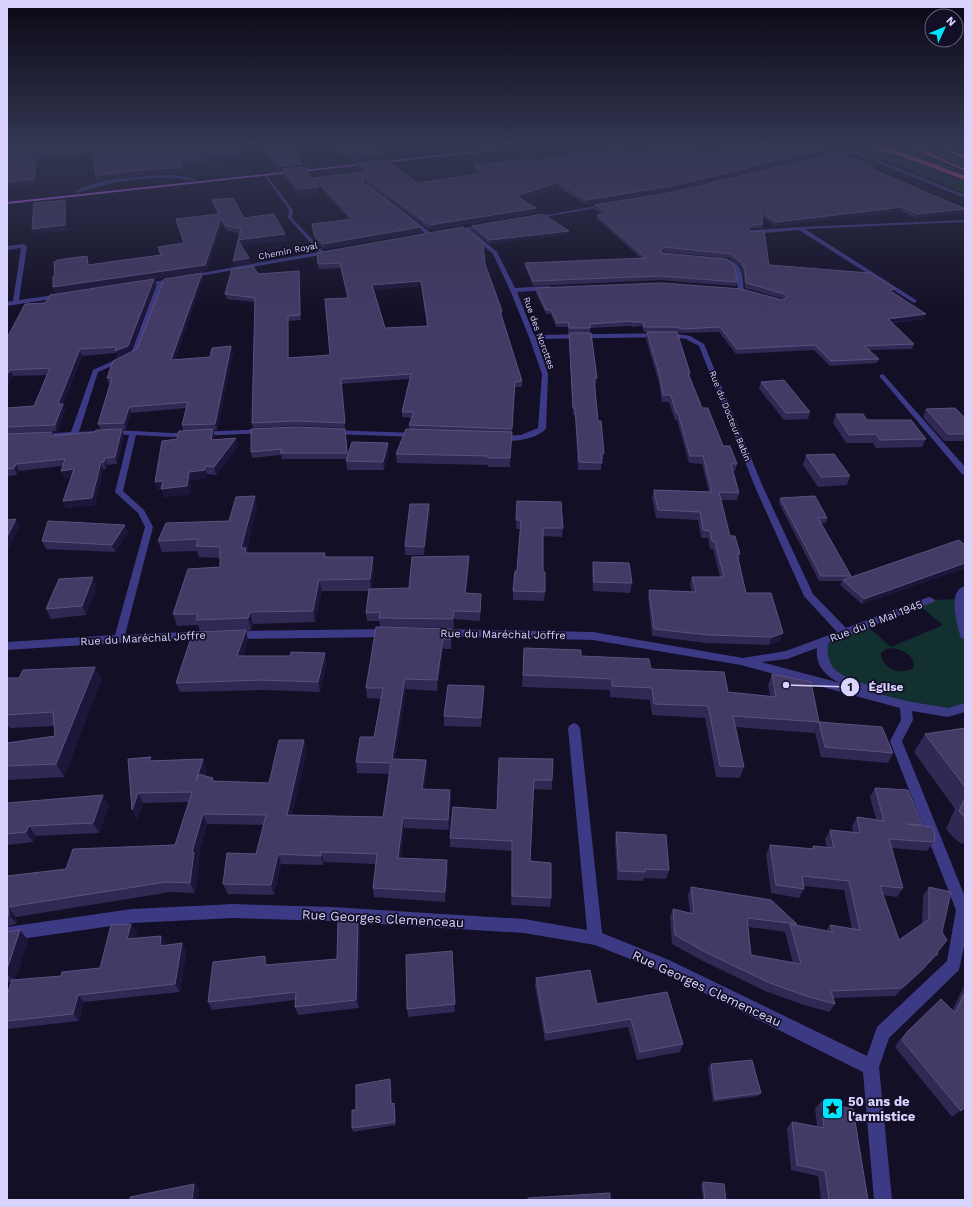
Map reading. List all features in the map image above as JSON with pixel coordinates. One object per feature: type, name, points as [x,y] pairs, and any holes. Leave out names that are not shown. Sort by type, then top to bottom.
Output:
[{"type":"street","points":[[286,202],[291,210],[290,218],[322,253]]},
{"type":"street","points":[[388,202],[429,234]]},
{"type":"street","points":[[525,219],[611,204]]},
{"type":"street","points":[[752,232],[800,228],[965,221]]},
{"type":"street","points":[[444,232],[496,224]]},
{"type":"street","points":[[800,228],[914,300]]},
{"type":"street","name":"Rue des Norottes","points":[[466,229],[495,253],[513,290],[532,337],[544,374],[542,429],[532,435],[515,438],[492,438]]},
{"type":"street","points":[[422,235],[436,233]]},
{"type":"street","points":[[7,248],[24,246],[16,303]]},
{"type":"street","name":"Chemin Royal","points":[[139,285],[247,268],[336,251]]},
{"type":"street","points":[[711,259],[727,260],[736,264],[740,268],[741,290]]},
{"type":"street","points":[[74,434],[95,371],[134,354],[161,282]]},
{"type":"street","points":[[513,290],[559,288]]},
{"type":"street","points":[[734,289],[748,292]]},
{"type":"street","points":[[7,304],[71,295]]},
{"type":"street","name":"Rue du Docteur Babin","points":[[532,337],[673,335],[686,336],[702,345],[758,487],[809,596],[845,633]]},
{"type":"street","points":[[882,376],[965,472]]},
{"type":"street","points":[[36,436],[114,432],[172,435],[270,431]]},
{"type":"street","points":[[328,432],[422,435]]},
{"type":"street","points":[[119,638],[149,526],[147,519],[142,513],[119,492],[133,433]]},
{"type":"street","points":[[965,588],[959,599],[965,635]]},
{"type":"street","name":"Rue du 8 Mai 1945","points":[[741,661],[787,655],[930,600]]},
{"type":"street","name":"Rue du Maréchal Joffre","points":[[7,646],[119,638],[352,632],[399,633]]},
{"type":"street","name":"Rue du Maréchal Joffre","points":[[430,633],[593,636],[741,661],[906,705],[948,713],[965,707]]},
{"type":"street","name":"Rue du 8 Mai 1945","points":[[823,641],[822,657],[830,672],[840,678],[906,705]]},
{"type":"street","points":[[883,1200],[871,1067],[883,1033],[954,965],[963,910],[896,741],[907,720],[906,705]]},
{"type":"street","points":[[574,728],[595,938]]},
{"type":"street","name":"Rue Georges Clemenceau","points":[[7,934],[132,916],[233,912],[332,914],[524,926],[595,938],[664,965],[871,1067]]},
{"type":"green space","points":[[959,599],[965,635],[965,707],[948,713],[906,705],[840,678],[830,672],[823,641],[930,600]],"holes":[[[920,606],[943,625],[891,647],[868,627]],[[894,648],[908,654],[914,663],[914,667],[904,671],[893,670],[889,667],[882,659],[881,653],[886,649]]]},
{"type":"building","points":[[65,202],[65,225],[32,229],[34,203]]},
{"type":"building","points":[[213,202],[235,202],[244,218],[274,214],[285,234],[238,240],[241,229],[225,225],[221,218],[205,265],[53,287],[53,276],[55,276],[54,262],[57,260],[87,256],[88,265],[161,255],[158,247],[184,243],[176,219],[219,214]]},
{"type":"building","points":[[337,202],[388,202],[421,227],[323,244],[314,235],[312,224],[353,219]]},
{"type":"building","points":[[399,202],[527,202],[536,208],[430,225]]},
{"type":"building","points":[[611,202],[949,202],[965,209],[918,214],[902,207],[777,222],[761,212],[763,224],[753,225],[748,229],[753,232],[764,231],[769,265],[870,273],[896,289],[889,290],[926,314],[888,319],[914,344],[864,346],[879,359],[831,361],[815,345],[737,349],[720,327],[684,329],[674,327],[644,327],[643,322],[632,321],[590,324],[590,328],[569,328],[568,322],[557,323],[551,310],[546,310],[536,288],[661,283],[742,289],[782,300],[787,297],[785,294],[746,283],[745,270],[742,263],[731,254],[665,247],[661,250],[662,253],[726,259],[735,266],[737,282],[661,276],[533,281],[525,263],[646,258],[597,215],[608,213],[595,205]]},
{"type":"building","points":[[543,214],[569,231],[490,240],[472,226]]},
{"type":"building","points":[[463,227],[483,243],[485,264],[502,311],[500,311],[522,381],[515,382],[512,429],[409,425],[414,412],[402,412],[411,374],[341,379],[345,423],[296,421],[252,423],[255,298],[225,294],[232,269],[253,266],[258,274],[299,271],[300,315],[288,316],[288,358],[330,355],[325,299],[348,298],[340,263],[318,264],[317,253]],"holes":[[[421,281],[428,326],[385,328],[372,285]]]},
{"type":"building","points":[[238,240],[249,258],[233,261]]},
{"type":"building","points":[[202,273],[171,360],[210,357],[212,348],[231,346],[215,424],[182,425],[188,402],[129,407],[124,423],[98,424],[112,378],[107,378],[113,361],[137,349],[164,279]]},
{"type":"building","points":[[154,279],[128,346],[115,351],[116,347],[80,349],[58,404],[63,404],[55,425],[7,427],[7,408],[34,406],[50,368],[10,370],[7,375],[7,338],[25,304],[45,303],[50,295]]},
{"type":"building","points":[[647,332],[677,332],[690,373],[688,373],[702,408],[708,408],[723,446],[730,446],[737,464],[731,464],[739,493],[719,492],[730,536],[735,536],[740,554],[737,554],[746,593],[771,593],[783,633],[772,637],[708,635],[654,629],[649,590],[696,592],[692,577],[724,577],[715,542],[712,541],[710,531],[703,530],[700,512],[658,510],[654,490],[712,492],[703,456],[690,456],[678,413],[676,413],[671,395],[663,395],[660,377]]},
{"type":"building","points":[[569,333],[591,333],[597,378],[594,378],[598,421],[601,421],[604,453],[601,453],[602,463],[579,462],[575,408],[573,408]]},
{"type":"building","points":[[784,380],[810,412],[786,413],[761,382]]},
{"type":"building","points":[[955,408],[965,418],[965,434],[948,434],[926,409]]},
{"type":"building","points":[[836,414],[863,414],[867,420],[911,420],[926,439],[880,440],[876,434],[849,435]]},
{"type":"building","points":[[296,427],[345,429],[347,453],[280,453],[282,449],[251,452],[251,429]]},
{"type":"building","points":[[122,429],[115,457],[105,458],[104,462],[101,462],[92,498],[63,501],[74,469],[61,471],[65,459],[16,464],[14,468],[7,469],[7,434],[52,432],[50,436],[95,432],[96,430]]},
{"type":"building","points":[[213,429],[211,440],[236,438],[214,467],[205,466],[205,470],[189,472],[187,486],[161,489],[163,481],[155,482],[162,441],[177,439],[179,431]]},
{"type":"building","points":[[406,429],[512,432],[510,458],[488,458],[488,456],[396,454]]},
{"type":"building","points":[[352,442],[388,443],[383,462],[346,461]]},
{"type":"building","points":[[834,454],[850,476],[821,477],[806,455]]},
{"type":"building","points":[[255,496],[241,548],[246,548],[245,553],[325,553],[324,557],[373,557],[370,579],[319,580],[313,611],[250,612],[248,618],[196,620],[198,614],[173,614],[188,569],[220,567],[220,547],[196,546],[198,539],[158,541],[166,523],[229,521],[236,497]]},
{"type":"building","points":[[815,496],[827,518],[818,518],[851,576],[821,576],[780,498]]},
{"type":"building","points":[[517,501],[561,502],[563,528],[543,528],[543,572],[545,572],[545,592],[513,591],[515,571],[517,571],[521,520],[516,520]]},
{"type":"building","points":[[410,504],[429,504],[424,547],[405,546]]},
{"type":"building","points":[[16,519],[7,537],[7,520]]},
{"type":"building","points":[[48,521],[125,525],[112,545],[42,541]]},
{"type":"building","points":[[959,540],[965,545],[965,563],[864,599],[843,580]]},
{"type":"building","points":[[469,556],[465,593],[481,594],[480,612],[454,611],[453,619],[379,618],[380,612],[366,613],[369,589],[409,588],[412,557]]},
{"type":"building","points":[[593,562],[629,563],[632,583],[594,582]]},
{"type":"building","points":[[93,577],[82,606],[46,609],[59,579]]},
{"type":"building","points":[[376,627],[452,629],[451,639],[443,639],[437,680],[405,679],[392,759],[426,760],[422,789],[450,790],[448,820],[403,818],[398,858],[447,860],[445,892],[373,888],[377,854],[321,852],[321,856],[278,854],[271,885],[223,884],[227,853],[256,854],[266,815],[203,814],[192,852],[194,852],[190,883],[166,882],[8,907],[9,915],[7,915],[7,876],[66,869],[73,849],[175,845],[192,792],[138,793],[132,810],[128,759],[151,757],[149,761],[203,759],[198,774],[213,778],[212,781],[269,783],[279,740],[304,740],[287,815],[383,817],[391,763],[356,762],[360,737],[374,737],[383,688],[366,688]]},
{"type":"building","points":[[246,630],[237,656],[290,656],[291,652],[325,653],[318,682],[261,680],[176,683],[193,632]]},
{"type":"building","points":[[524,648],[581,650],[581,656],[649,659],[651,669],[724,672],[728,692],[776,697],[772,674],[811,682],[819,722],[733,716],[744,767],[720,766],[708,706],[654,704],[652,688],[612,686],[612,679],[523,675]]},
{"type":"building","points":[[95,667],[56,764],[7,766],[7,743],[55,736],[53,712],[7,715],[7,678],[19,678],[23,670]]},
{"type":"building","points":[[448,685],[484,686],[481,718],[444,716]]},
{"type":"building","points":[[819,722],[882,727],[893,753],[825,747]]},
{"type":"building","points":[[965,728],[965,787],[925,734]]},
{"type":"building","points":[[499,758],[553,759],[552,780],[534,780],[530,861],[551,863],[551,898],[512,896],[512,841],[450,838],[453,807],[497,810]]},
{"type":"building","points":[[875,788],[908,790],[922,825],[907,824],[932,827],[935,834],[934,842],[889,839],[903,888],[880,886],[899,940],[929,919],[929,887],[951,892],[942,932],[947,940],[938,951],[937,955],[935,955],[924,968],[902,988],[831,991],[835,1004],[806,996],[770,983],[707,953],[675,935],[673,909],[694,914],[691,887],[771,900],[797,924],[747,918],[751,955],[801,964],[790,924],[833,932],[830,925],[860,930],[849,881],[802,876],[804,889],[776,885],[770,845],[814,849],[813,846],[834,848],[830,830],[860,833],[857,817],[884,821]]},
{"type":"building","points":[[103,795],[93,823],[29,826],[26,832],[7,834],[7,803]]},
{"type":"building","points":[[965,798],[965,818],[959,811]]},
{"type":"building","points":[[616,832],[666,835],[669,870],[645,869],[645,872],[619,871]]},
{"type":"building","points":[[338,920],[358,921],[356,1000],[295,1007],[296,992],[208,1002],[213,962],[265,956],[265,965],[337,959]]},
{"type":"building","points":[[131,924],[127,939],[161,936],[160,946],[182,943],[175,984],[78,995],[73,1014],[7,1021],[7,995],[12,980],[61,976],[62,972],[100,968],[111,925]]},
{"type":"building","points":[[20,930],[7,969],[7,932]]},
{"type":"building","points":[[452,951],[455,1004],[407,1009],[406,955]]},
{"type":"building","points":[[590,970],[597,1004],[667,992],[683,1044],[640,1052],[631,1019],[546,1033],[536,978]]},
{"type":"building","points":[[965,992],[965,1107],[961,1111],[902,1040],[907,1032],[941,999],[955,1013]]},
{"type":"building","points":[[752,1060],[761,1093],[715,1099],[711,1064]]},
{"type":"building","points":[[390,1079],[391,1104],[394,1103],[395,1122],[352,1128],[352,1110],[356,1110],[356,1085]]},
{"type":"building","points":[[821,1102],[853,1109],[868,1200],[829,1200],[825,1171],[797,1165],[792,1122],[824,1128]]},
{"type":"building","points":[[703,1182],[724,1184],[726,1200],[705,1200]]},
{"type":"building","points":[[194,1184],[192,1200],[130,1200],[130,1197]]},
{"type":"building","points":[[610,1193],[610,1200],[528,1200],[528,1198]]},
{"type":"place","name":"Église","points":[[786,685]]},
{"type":"place","name":"50 ans de l'armistice","points":[[833,1108]]}]
